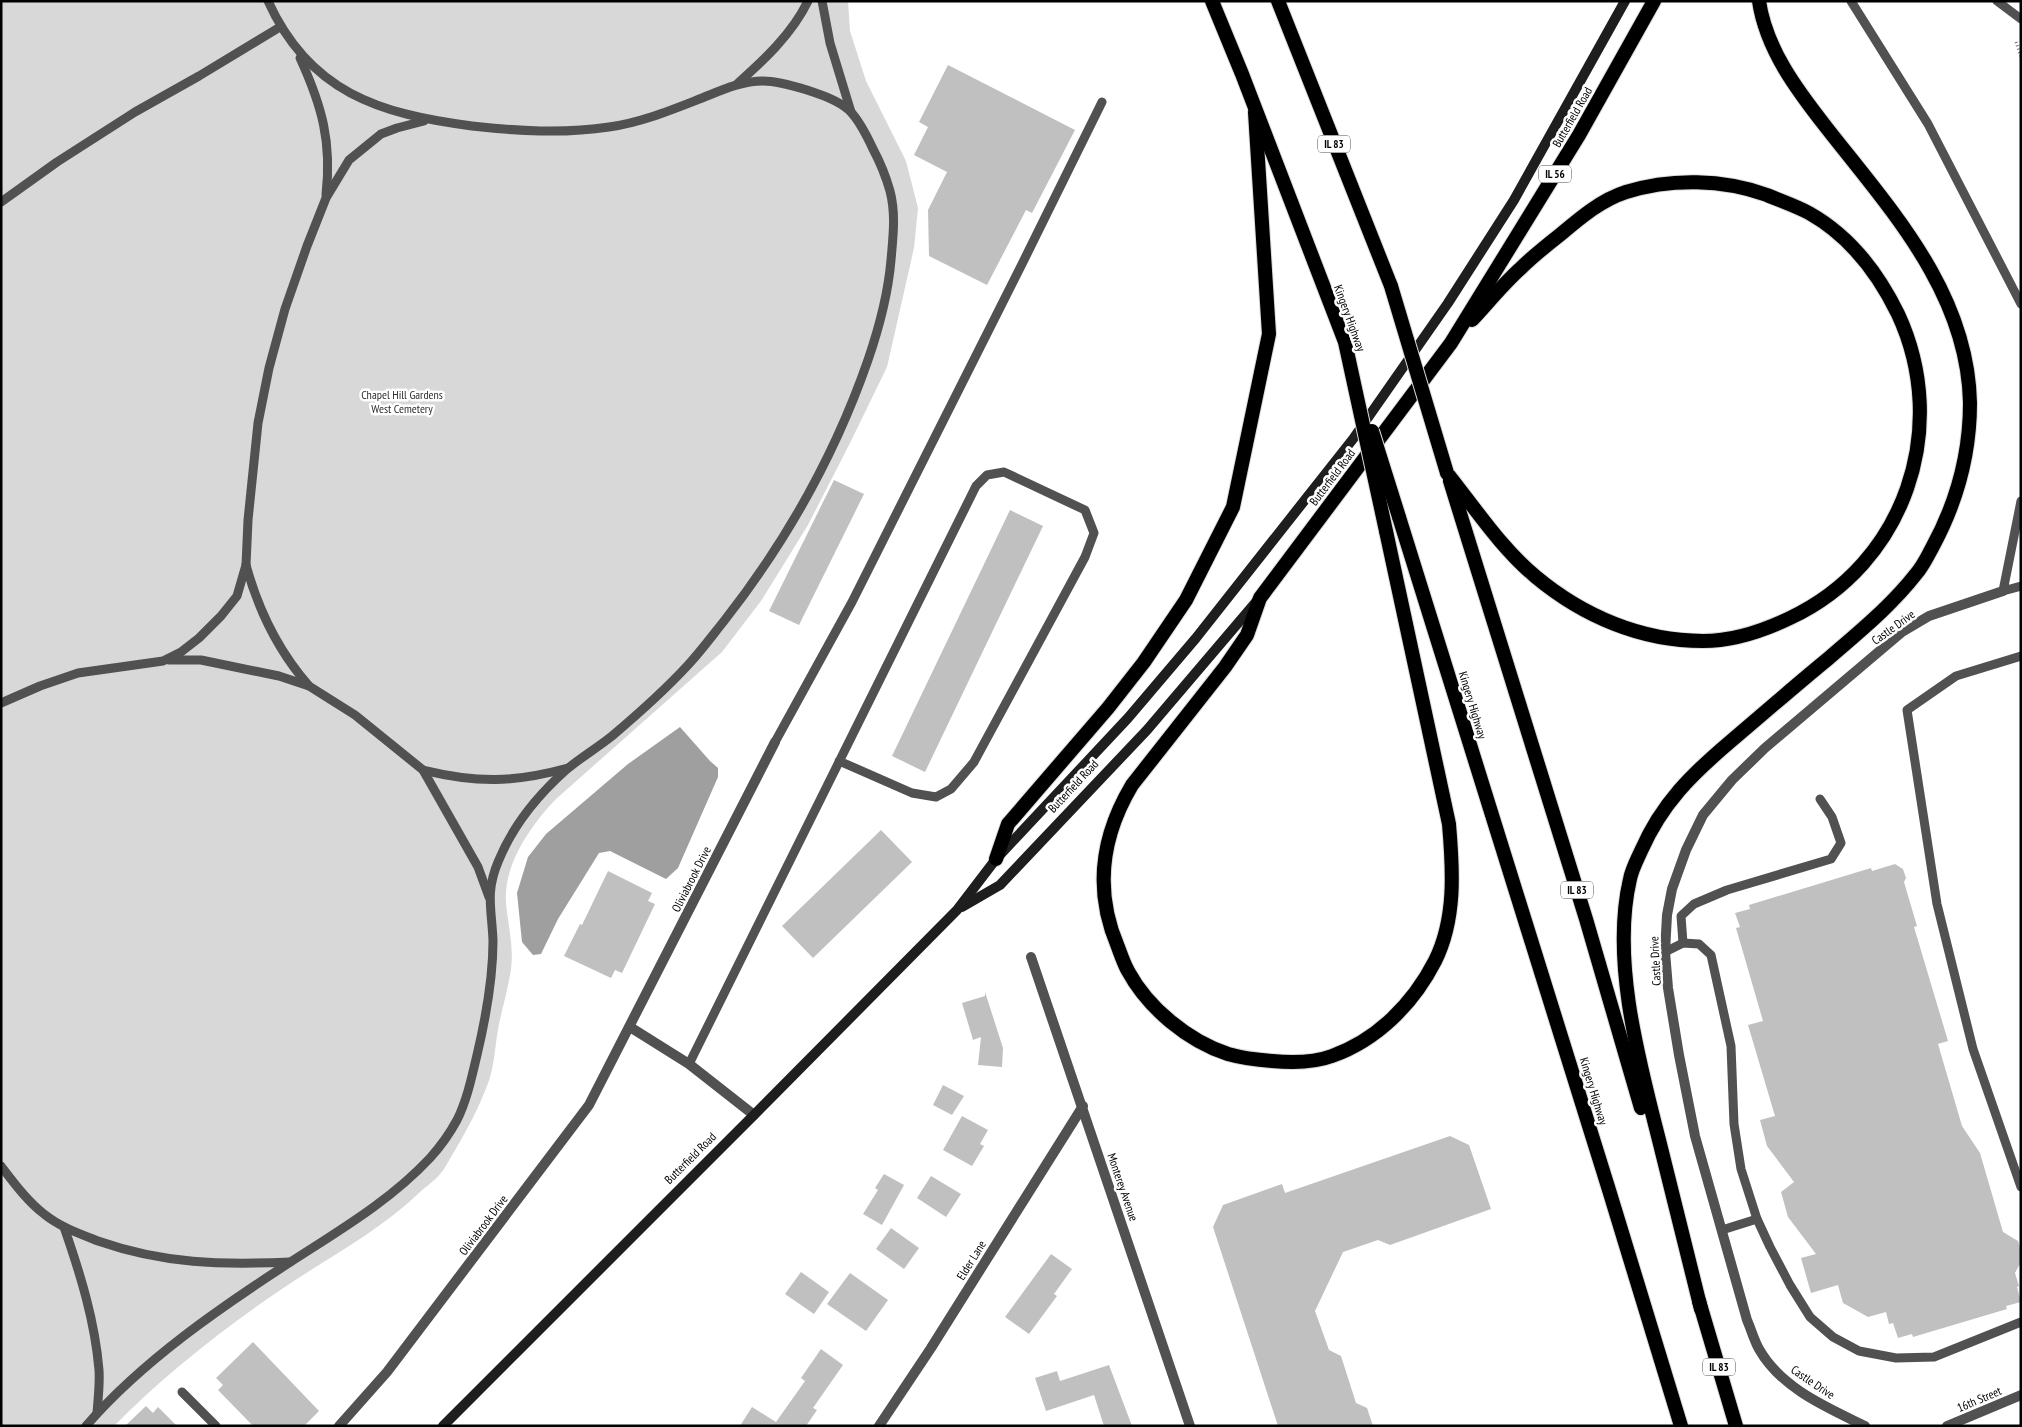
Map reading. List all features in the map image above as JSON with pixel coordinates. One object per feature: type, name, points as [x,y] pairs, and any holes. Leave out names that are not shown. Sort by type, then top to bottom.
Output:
[{"type":"highway","name":"Kingery Highway","points":[[1212,1],[1242,74],[1344,342],[1610,1190],[1681,1426]]},
{"type":"highway","name":"IL 83","points":[[1278,1],[1391,286],[1447,473],[1586,919],[1736,1426]]},
{"type":"highway","name":"Butterfield Road","points":[[1260,598],[1451,343],[1579,135],[1654,1]]},
{"type":"highway","points":[[1701,1309],[1641,1069],[1628,992],[1625,909],[1630,876],[1644,843],[1668,802],[1697,770],[1881,614],[1919,571],[1944,525],[1961,476],[1968,438],[1970,401],[1964,357],[1951,310],[1932,269],[1895,214],[1788,75],[1771,40],[1759,1]]},
{"type":"highway","points":[[996,859],[1008,824],[1108,708],[1144,662],[1186,600],[1233,507],[1269,334],[1255,112]]},
{"type":"highway","points":[[1447,473],[1514,556],[1536,577],[1568,601],[1599,618],[1633,631],[1667,638],[1704,641],[1739,637],[1775,625],[1802,612],[1830,595],[1857,570],[1879,546],[1906,496],[1916,463],[1920,428],[1920,399],[1908,338],[1891,300],[1875,272],[1855,249],[1830,227],[1809,213],[1752,190],[1712,183],[1682,182],[1652,186],[1624,193],[1598,206],[1521,267],[1451,343]]},
{"type":"highway","points":[[1260,598],[1247,635],[1225,667],[1132,785],[1119,807],[1106,848],[1103,872],[1104,900],[1112,933],[1128,972],[1148,1000],[1175,1025],[1203,1043],[1228,1054],[1257,1060],[1296,1063],[1331,1056],[1361,1043],[1390,1021],[1417,991],[1435,960],[1446,929],[1452,892],[1449,824],[1344,342]]},
{"type":"main road","name":"Butterfield Road","points":[[443,1426],[957,910],[996,859],[1128,718],[1184,652],[1353,438],[1448,302],[1514,200],[1625,1]]},
{"type":"main road","name":"Butterfield Road","points":[[957,910],[1000,885],[1147,730],[1260,598]]},
{"type":"street","name":"Castle Drive","points":[[1865,1426],[1799,1391],[1774,1371],[1759,1348],[1747,1320],[1696,1136],[1687,1096],[1668,988],[1664,952],[1667,915],[1672,889],[1686,850],[1703,815],[1732,780],[1765,748],[1902,632],[1929,616],[2003,591]]},
{"type":"street","name":"Oliviabrook Drive","points":[[339,1426],[387,1372],[589,1105],[775,742]]},
{"type":"street","name":"Monterey Avenue","points":[[1031,957],[1190,1426]]},
{"type":"street","points":[[630,1027],[689,1064],[754,1115]]},
{"type":"street","name":"Elder Lane","points":[[879,1426],[931,1348],[1083,1106]]},
{"type":"street","name":"16th Street","points":[[1947,1426],[2021,1395]]},
{"type":"lane","points":[[268,1],[280,27],[296,51],[316,92],[325,131],[329,165],[326,198]]},
{"type":"lane","points":[[736,84],[761,62],[784,37],[804,10],[808,1]]},
{"type":"lane","points":[[489,897],[497,863],[514,831],[539,796],[568,768],[619,730],[688,665],[750,587],[811,492],[858,389],[878,330],[889,281],[894,228],[891,195],[880,164],[867,137],[851,112],[830,43],[822,1]]},
{"type":"lane","points":[[1851,1],[1928,124],[2021,304]]},
{"type":"lane","points":[[1996,1],[2021,19]]},
{"type":"lane","points":[[1,202],[57,162],[135,112],[280,27]]},
{"type":"lane","points":[[296,51],[318,73],[348,92],[379,107],[410,117],[511,130],[565,131],[614,127],[662,113],[736,84],[764,81],[826,96],[851,112]]},
{"type":"lane","points":[[775,742],[852,602],[1102,102]]},
{"type":"lane","points":[[163,660],[181,652],[199,638],[221,616],[237,596],[246,565],[252,474],[258,423],[269,368],[285,309],[326,198],[349,160],[374,140],[397,128],[430,120]]},
{"type":"lane","points":[[689,1064],[839,761],[976,486],[987,475],[1004,472],[1085,510],[1094,533],[1085,557],[974,762],[951,789],[936,797],[912,793],[839,761]]},
{"type":"lane","points":[[2021,501],[2003,591],[2021,586]]},
{"type":"lane","points":[[246,565],[255,592],[277,640],[294,669],[309,686]]},
{"type":"lane","points":[[2021,656],[1956,676],[1907,710],[1937,904],[1973,1049],[2021,1187]]},
{"type":"lane","points":[[1,703],[40,686],[78,673],[163,660],[202,660],[279,676],[309,686],[355,715],[423,770],[478,867],[489,897],[493,937],[491,980],[482,1034],[470,1082],[456,1122],[433,1155],[401,1185],[358,1218],[234,1299],[179,1341],[97,1413],[86,1426]]},
{"type":"lane","points":[[423,770],[453,777],[481,780],[512,780],[568,768]]},
{"type":"lane","points":[[1683,943],[1682,916],[1694,904],[1727,890],[1831,859],[1841,843],[1832,817],[1820,800]]},
{"type":"lane","points":[[1664,952],[1683,943],[1699,944],[1711,955],[1731,1046],[1734,1124],[1741,1169],[1757,1219],[1790,1285],[1810,1317],[1833,1337],[1859,1351],[1896,1358],[1934,1357],[2021,1322]]},
{"type":"lane","points":[[1,1166],[43,1214],[64,1227],[130,1252],[168,1259],[207,1263],[290,1262]]},
{"type":"lane","points":[[1722,1230],[1757,1219]]},
{"type":"lane","points":[[64,1227],[83,1289],[94,1339],[99,1371],[97,1413]]},
{"type":"lane","points":[[182,1392],[216,1426]]},
{"type":"path","points":[[2016,42],[2021,57]]},
{"type":"green space","name":"Chapel Hill Gardens West Cemetery","points":[[1,1],[848,1],[850,31],[866,81],[906,161],[918,208],[914,248],[887,367],[808,525],[761,601],[722,652],[556,799],[537,821],[520,846],[509,874],[506,889],[512,961],[491,1072],[483,1097],[473,1118],[444,1169],[433,1181],[386,1221],[276,1293],[212,1339],[171,1373],[114,1426],[1,1426]]},
{"type":"shaded area","points":[[680,727],[718,768],[718,777],[678,868],[666,879],[610,851],[599,853],[558,919],[541,954],[533,955],[522,942],[517,893],[528,857],[546,834],[628,764]]},
{"type":"building","points":[[948,65],[1075,130],[1032,213],[1026,210],[987,285],[929,256],[928,210],[947,172],[914,155],[928,127],[919,122]]},
{"type":"building","points":[[834,480],[864,494],[799,625],[769,611]]},
{"type":"building","points":[[1010,510],[1043,526],[925,772],[892,756]]},
{"type":"building","points":[[881,830],[912,862],[813,958],[782,926]]},
{"type":"building","points":[[1895,864],[1903,869],[1906,878],[1904,882],[1917,926],[1914,927],[1948,1041],[1938,1044],[1962,1126],[1980,1153],[2003,1232],[2018,1241],[2021,1250],[2021,1262],[2015,1273],[2021,1302],[2006,1306],[2007,1309],[1913,1337],[1912,1334],[1898,1338],[1893,1323],[1889,1324],[1886,1312],[1868,1317],[1843,1303],[1838,1285],[1811,1293],[1801,1258],[1816,1254],[1788,1217],[1781,1192],[1794,1182],[1767,1146],[1760,1120],[1775,1116],[1748,1025],[1763,1021],[1736,928],[1740,927],[1735,913],[1750,909],[1749,905],[1871,868],[1872,871]]},
{"type":"building","points":[[608,871],[652,893],[648,901],[655,904],[622,973],[615,970],[611,978],[564,956],[580,924],[582,925]]},
{"type":"building","points":[[985,992],[1003,1048],[1002,1067],[978,1065],[981,1037],[973,1040],[962,1003],[985,996]]},
{"type":"building","points":[[943,1085],[964,1096],[952,1115],[933,1105]]},
{"type":"building","points":[[962,1116],[988,1130],[980,1144],[984,1146],[972,1166],[943,1150]]},
{"type":"building","points":[[1450,1136],[1469,1145],[1491,1209],[1390,1245],[1378,1240],[1343,1252],[1315,1311],[1329,1350],[1341,1356],[1356,1403],[1367,1408],[1373,1426],[1278,1426],[1213,1227],[1223,1205],[1282,1184],[1285,1193]]},
{"type":"building","points":[[884,1174],[904,1185],[882,1225],[863,1214],[878,1190],[875,1188]]},
{"type":"building","points":[[931,1176],[961,1194],[946,1217],[917,1198]]},
{"type":"building","points":[[891,1228],[919,1248],[904,1269],[876,1249]]},
{"type":"building","points":[[1051,1254],[1072,1269],[1054,1294],[1057,1296],[1029,1334],[1005,1317]]},
{"type":"building","points":[[801,1272],[829,1292],[814,1314],[785,1294]]},
{"type":"building","points":[[850,1273],[888,1300],[866,1331],[827,1304]]},
{"type":"building","points":[[253,1342],[319,1411],[304,1426],[253,1426],[218,1390],[223,1385],[216,1378]]},
{"type":"building","points":[[821,1349],[843,1365],[813,1408],[817,1410],[806,1426],[740,1426],[752,1407],[776,1422],[805,1381],[801,1378]]},
{"type":"building","points":[[1109,1365],[1132,1426],[1104,1426],[1094,1395],[1046,1411],[1035,1378],[1057,1371],[1060,1381]]},
{"type":"building","points":[[146,1406],[153,1413],[158,1407],[177,1426],[125,1426]]}]
